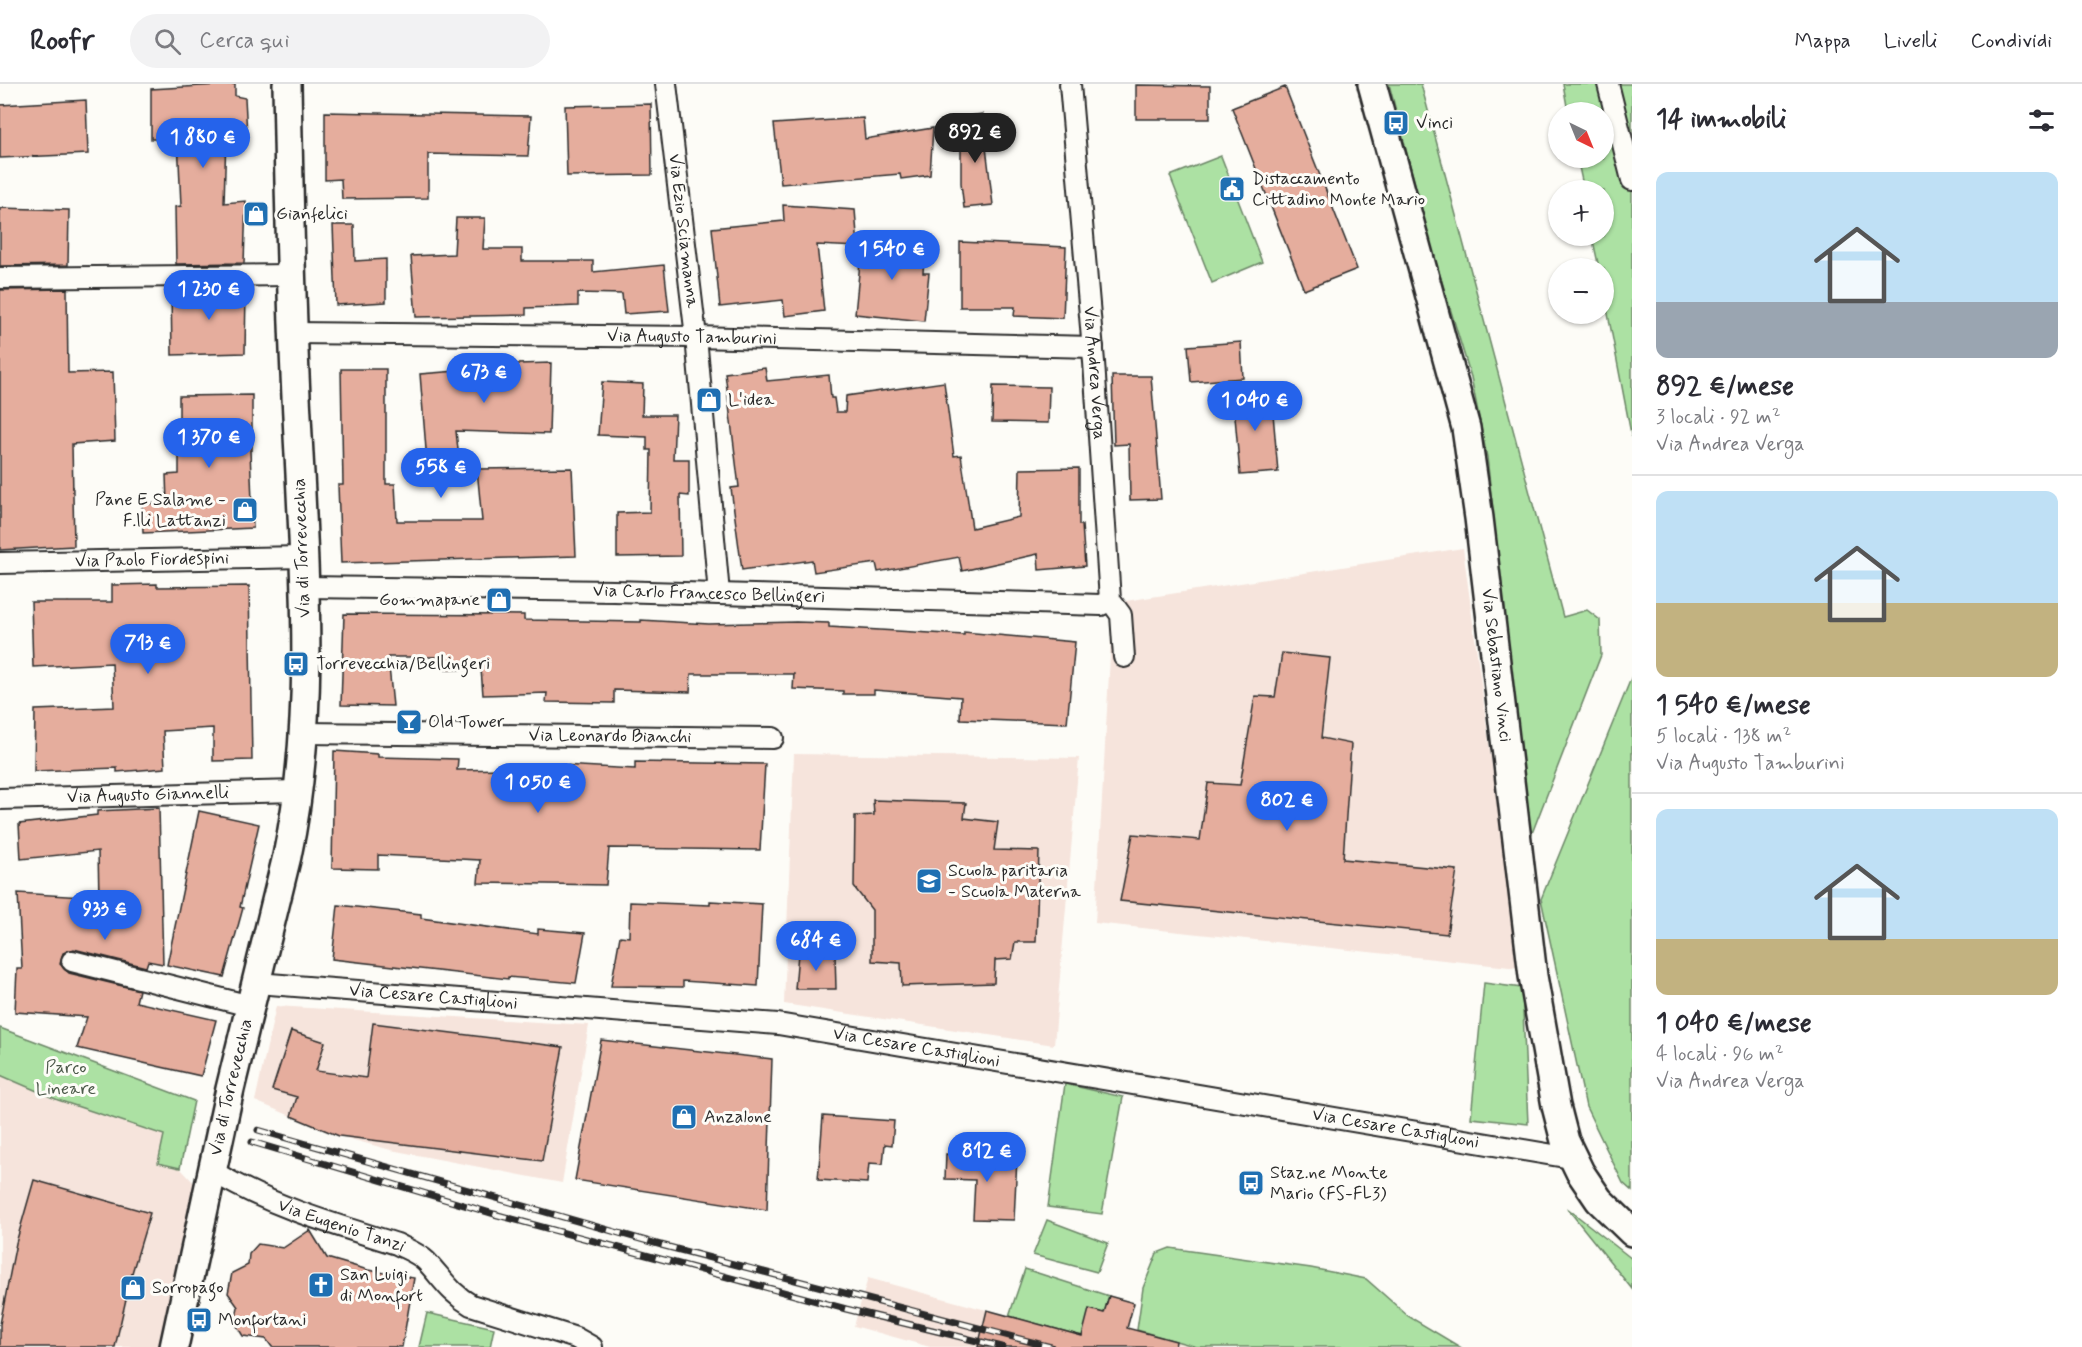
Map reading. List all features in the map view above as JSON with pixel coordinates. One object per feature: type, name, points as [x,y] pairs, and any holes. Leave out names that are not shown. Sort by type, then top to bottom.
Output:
[{"type":"main road","name":"Via di Torrevecchia","points":[[174,1347],[212,1171],[289,847],[298,790],[302,733],[305,587],[292,333],[287,84]]},
{"type":"main road","name":"Via Sebastiano Vinci","points":[[1372,84],[1466,428],[1479,518],[1533,976],[1549,1077],[1571,1158],[1599,1200],[1632,1232]]},
{"type":"street","name":"Via Ezio Sciamanna","points":[[666,84],[696,337],[719,594]]},
{"type":"street","name":"Via Andrea Verga","points":[[1070,84],[1093,347],[1110,600],[1121,615],[1124,657]]},
{"type":"street","points":[[1608,84],[1632,180]]},
{"type":"street","points":[[0,278],[290,275]]},
{"type":"street","name":"Via Augusto Tamburini","points":[[292,333],[696,337],[1093,347]]},
{"type":"street","name":"Via Paolo Fiordespini","points":[[0,563],[304,557]]},
{"type":"street","name":"Via Carlo Francesco Bellingeri","points":[[305,587],[719,594],[1101,605],[1110,600]]},
{"type":"street","name":"Via Leonardo Bianchi","points":[[302,733],[774,738]]},
{"type":"street","name":"Via Augusto Giannelli","points":[[0,799],[298,790]]},
{"type":"street","name":"Via di Torrevecchia","points":[[72,961],[253,994]]},
{"type":"street","name":"Via Cesare Castiglioni","points":[[253,994],[778,1023],[1571,1158]]},
{"type":"street","name":"Via Eugenio Tanzi","points":[[212,1171],[244,1190],[301,1215],[397,1244],[425,1260],[455,1296],[503,1316],[576,1338],[592,1347]]},
{"type":"shaded area","points":[[1463,548],[1519,968],[1095,923],[1113,603]]},
{"type":"shaded area","name":"Scuola paritaria - Scuola Materna","points":[[794,754],[1079,758],[1054,1045],[784,1004]]},
{"type":"shaded area","points":[[276,1006],[589,1025],[562,1183],[391,1150],[339,1136],[255,1101]]},
{"type":"shaded area","points":[[0,1075],[58,1100],[164,1135],[158,1163],[180,1168],[195,1184],[159,1347],[0,1347]]},
{"type":"shaded area","points":[[868,1278],[1082,1336],[1104,1313],[1109,1296],[1134,1303],[1128,1328],[1197,1347],[930,1347],[854,1326]]},
{"type":"green space","points":[[1389,84],[1421,84],[1563,617],[1587,610],[1600,620],[1601,655],[1529,841],[1487,457],[1471,377],[1429,239]]},
{"type":"green space","points":[[1563,84],[1632,84],[1632,439],[1610,324],[1614,324],[1614,258],[1597,258],[1594,246],[1614,246],[1614,180],[1582,180],[1579,168],[1614,168],[1614,102],[1566,102]]},
{"type":"green space","points":[[1221,156],[1262,262],[1212,283],[1170,176]]},
{"type":"green space","points":[[1632,676],[1632,1191],[1623,1183],[1586,1107],[1541,899]]},
{"type":"green space","points":[[1484,983],[1522,988],[1528,1124],[1471,1118]]},
{"type":"green space","name":"Parco Lineare","points":[[0,1028],[194,1101],[180,1168],[158,1163],[164,1135],[58,1100],[0,1075]]},
{"type":"green space","points":[[1065,1084],[1123,1097],[1102,1214],[1048,1207]]},
{"type":"green space","points":[[1567,1208],[1632,1259],[1632,1289]]},
{"type":"green space","points":[[1047,1220],[1108,1243],[1097,1272],[1033,1255]]},
{"type":"green space","points":[[1170,1248],[1311,1268],[1366,1279],[1408,1316],[1460,1347],[1197,1347],[1137,1330],[1143,1288],[1157,1253]]},
{"type":"green space","points":[[1025,1269],[1109,1296],[1104,1313],[1082,1336],[1009,1316]]},
{"type":"green space","points":[[427,1313],[494,1328],[490,1347],[419,1347]]},
{"type":"building","points":[[235,84],[235,96],[245,98],[247,134],[226,136],[224,203],[246,201],[244,263],[176,264],[175,207],[181,206],[178,139],[151,139],[151,89]]},
{"type":"building","points":[[1136,85],[1210,86],[1210,119],[1136,119]]},
{"type":"building","points":[[1285,87],[1357,269],[1304,290],[1232,108]]},
{"type":"building","points":[[86,100],[88,154],[0,158],[0,105]]},
{"type":"building","points":[[651,104],[652,175],[567,176],[565,106]]},
{"type":"building","points":[[325,112],[531,116],[528,156],[428,154],[428,198],[342,199],[341,179],[325,180]]},
{"type":"building","points":[[982,114],[993,205],[964,208],[961,183],[961,117]]},
{"type":"building","points":[[863,118],[865,139],[933,128],[930,175],[901,179],[900,174],[781,184],[774,124]]},
{"type":"building","points":[[783,205],[855,210],[858,247],[817,245],[824,311],[785,316],[783,300],[720,307],[712,228],[784,221]]},
{"type":"building","points":[[0,208],[69,210],[68,265],[0,266]]},
{"type":"building","points":[[456,218],[485,218],[483,249],[522,249],[522,261],[593,261],[593,272],[664,265],[669,311],[624,314],[622,294],[578,293],[578,306],[526,308],[526,315],[416,317],[411,256],[454,254]]},
{"type":"building","points":[[333,225],[354,225],[355,261],[386,259],[386,302],[336,305]]},
{"type":"building","points":[[862,242],[925,242],[923,273],[929,273],[924,321],[855,314]]},
{"type":"building","points":[[960,242],[1066,247],[1063,318],[1014,316],[1015,307],[960,307]]},
{"type":"building","points":[[243,287],[246,289],[245,353],[172,355],[171,290]]},
{"type":"building","points":[[67,289],[68,373],[113,372],[115,441],[72,444],[74,546],[0,550],[0,290]]},
{"type":"building","points":[[1241,342],[1243,378],[1191,382],[1188,346]]},
{"type":"building","points":[[551,363],[549,434],[456,431],[459,459],[427,462],[420,374],[482,369],[482,365]]},
{"type":"building","points":[[765,368],[767,381],[829,375],[831,398],[834,398],[836,412],[845,412],[846,396],[944,382],[954,456],[961,455],[972,528],[1019,517],[1020,469],[1079,468],[1079,525],[1082,525],[1085,566],[1039,570],[1038,554],[962,571],[959,557],[878,572],[876,563],[814,572],[812,560],[742,570],[731,488],[739,487],[725,373]]},
{"type":"building","points":[[341,369],[386,369],[386,484],[395,484],[397,521],[482,521],[477,469],[572,468],[576,556],[341,563],[338,485],[343,485]]},
{"type":"building","points":[[1112,376],[1151,376],[1161,499],[1130,500],[1129,444],[1114,445]]},
{"type":"building","points":[[602,382],[643,384],[642,415],[675,415],[673,459],[689,459],[689,496],[680,495],[681,556],[617,557],[617,513],[650,512],[651,450],[647,450],[647,437],[598,435]]},
{"type":"building","points":[[993,386],[1049,387],[1048,423],[992,422]]},
{"type":"building","points":[[1271,390],[1278,472],[1240,475],[1233,393]]},
{"type":"building","points":[[252,395],[252,450],[250,450],[253,528],[143,533],[142,504],[167,503],[166,475],[179,474],[179,396]]},
{"type":"building","points":[[157,584],[157,587],[249,586],[252,760],[213,761],[213,728],[163,731],[165,768],[117,772],[117,768],[34,771],[35,710],[114,707],[112,663],[33,667],[31,602],[112,602],[112,585]]},
{"type":"building","points":[[344,614],[524,615],[524,620],[641,622],[641,620],[709,624],[829,623],[829,627],[964,635],[964,632],[1075,642],[1067,723],[960,719],[961,697],[874,690],[874,694],[843,694],[843,691],[793,689],[794,674],[691,674],[690,692],[614,690],[614,703],[546,702],[547,693],[483,695],[481,669],[445,670],[445,657],[388,657],[393,706],[341,705]]},
{"type":"building","points":[[1282,653],[1330,658],[1321,738],[1351,744],[1343,859],[1457,870],[1447,934],[1120,901],[1133,834],[1200,840],[1208,783],[1240,785],[1255,696],[1275,697]]},
{"type":"building","points":[[334,751],[378,754],[378,757],[458,759],[457,770],[561,768],[561,765],[635,769],[635,762],[765,764],[760,850],[609,848],[606,885],[478,883],[480,860],[378,855],[378,869],[332,868]]},
{"type":"building","points":[[873,800],[966,803],[964,818],[998,822],[994,850],[1039,851],[1036,942],[1015,942],[1012,959],[995,960],[994,983],[902,986],[901,963],[872,961],[872,910],[854,887],[855,816],[874,815]]},
{"type":"building","points":[[159,808],[163,964],[148,961],[146,967],[74,949],[63,953],[60,964],[69,973],[139,990],[136,1002],[216,1020],[201,1076],[77,1048],[87,1017],[15,1012],[17,969],[22,969],[18,893],[99,898],[98,851],[21,859],[19,824],[97,815],[97,811]]},
{"type":"building","points":[[199,811],[259,824],[240,907],[243,908],[224,977],[167,965]]},
{"type":"building","points":[[710,901],[762,904],[758,986],[683,981],[683,987],[611,986],[620,936],[629,937],[630,902],[710,905]]},
{"type":"building","points":[[338,905],[421,914],[421,918],[538,934],[538,929],[585,933],[576,983],[508,977],[508,979],[332,959]]},
{"type":"building","points":[[798,953],[835,954],[836,989],[795,989]]},
{"type":"building","points":[[373,1023],[563,1047],[542,1161],[339,1136],[291,1116],[297,1097],[272,1090],[291,1031],[325,1042],[316,1071],[366,1078]]},
{"type":"building","points":[[601,1040],[772,1059],[767,1210],[575,1180]]},
{"type":"building","points":[[823,1116],[894,1121],[892,1145],[885,1144],[883,1164],[869,1163],[867,1183],[818,1180]]},
{"type":"building","points":[[946,1154],[1017,1157],[1014,1220],[973,1219],[975,1180],[945,1179]]},
{"type":"building","points":[[34,1180],[150,1213],[132,1273],[115,1347],[0,1347],[0,1324],[16,1243]]},
{"type":"building","points":[[310,1230],[327,1258],[368,1270],[414,1278],[402,1347],[272,1347],[266,1339],[243,1336],[235,1323],[238,1307],[228,1293],[232,1273],[248,1265],[249,1254],[258,1244],[283,1248]]},
{"type":"building","points":[[1109,1296],[1134,1303],[1127,1328],[1176,1341],[1175,1347],[978,1347],[987,1310],[1082,1336],[1089,1309],[1104,1313]]},
{"type":"railway","points":[[258,1130],[661,1245],[1051,1347]]},
{"type":"railway","points":[[252,1142],[494,1214],[846,1309],[1002,1347]]},
{"type":"place","name":"Vinci","points":[[1396,123]]},
{"type":"place","name":"Distaccamento Cittadino Monte Mario","points":[[1232,189]]},
{"type":"place","name":"Gianfelici","points":[[256,214]]},
{"type":"place","name":"L'idea","points":[[709,400]]},
{"type":"place","name":"Pane E Salame - F.lli Lattanzi","points":[[245,510]]},
{"type":"place","name":"Gommapane","points":[[499,600]]},
{"type":"place","name":"Torrevecchia/Bellingeri","points":[[296,664]]},
{"type":"place","name":"Old Tower","points":[[409,722]]},
{"type":"place","name":"Scuola paritaria - Scuola Materna","points":[[929,881]]},
{"type":"place","name":"Anzalone","points":[[684,1117]]},
{"type":"place","name":"Staz.ne Monte Mario (FS-FL3)","points":[[1251,1183]]},
{"type":"place","name":"San Luigi di Monfort","points":[[321,1285]]},
{"type":"place","name":"Sorropago","points":[[133,1288]]},
{"type":"place","name":"Monfortani","points":[[199,1320]]}]
